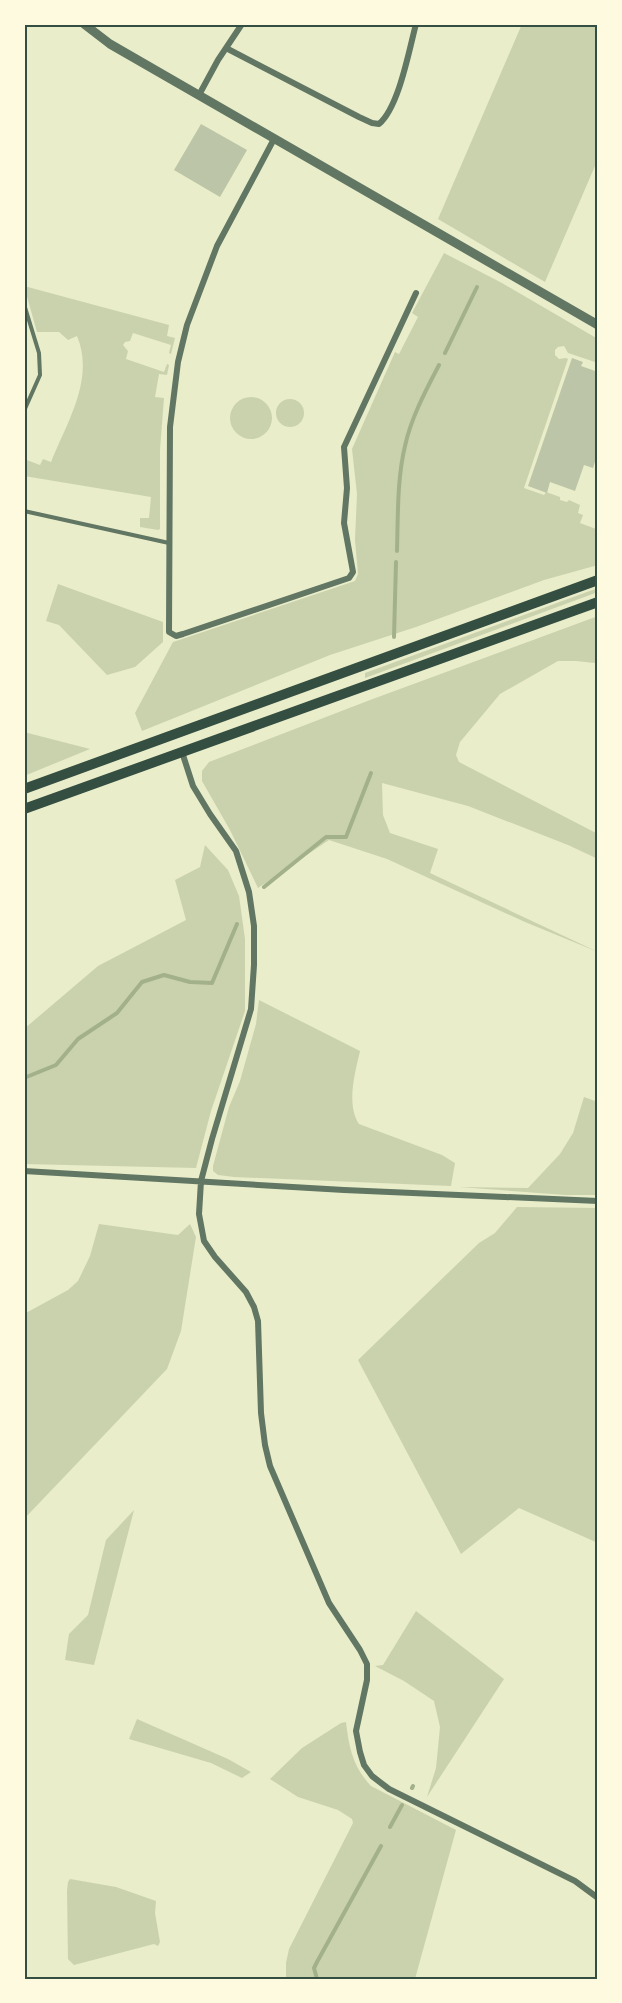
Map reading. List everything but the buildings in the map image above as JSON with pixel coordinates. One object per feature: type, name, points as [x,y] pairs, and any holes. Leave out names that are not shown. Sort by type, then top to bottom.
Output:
[{"type":"main road","points":[[24,789],[598,580]]},
{"type":"main road","points":[[24,809],[598,602]]},
{"type":"street","points":[[84,24],[110,44],[597,324]]},
{"type":"street","points":[[199,94],[242,24]]},
{"type":"street","points":[[226,48],[359,117],[379,124],[385,118],[402,78],[416,24]]},
{"type":"street","points":[[274,139],[217,246],[187,325],[176,378],[170,427],[169,633],[176,636],[349,578],[353,572],[345,523],[347,488],[344,447],[416,293]]},
{"type":"street","points":[[182,752],[193,786],[236,851],[249,892],[254,926],[251,1009],[201,1181],[199,1214],[204,1240],[215,1257],[246,1292],[258,1321],[261,1413],[270,1466],[329,1603],[367,1664],[367,1680],[356,1731],[364,1765],[372,1776],[389,1789],[575,1881],[598,1898]]},
{"type":"street","points":[[24,1171],[598,1202]]},
{"type":"lane","points":[[24,304],[39,353],[40,375],[24,411]]},
{"type":"lane","points":[[24,511],[169,543]]},
{"type":"green space","points":[[522,24],[598,24],[598,159],[545,282],[438,219]]},
{"type":"green space","points":[[444,253],[502,283],[598,339],[598,363],[568,353],[564,346],[555,350],[555,355],[559,359],[568,359],[524,488],[544,495],[546,492],[560,497],[560,500],[567,502],[569,500],[580,505],[578,513],[583,515],[580,523],[596,529],[598,524],[598,565],[544,580],[416,627],[330,655],[142,731],[135,713],[173,642],[355,581],[358,574],[355,540],[357,494],[352,449],[395,352],[399,354],[418,317],[412,313]]},
{"type":"green space","points":[[24,286],[169,325],[167,336],[175,338],[171,354],[169,353],[171,345],[133,333],[130,341],[123,345],[128,351],[126,359],[164,372],[167,364],[169,365],[167,375],[159,374],[155,397],[164,398],[160,450],[160,529],[140,527],[140,518],[149,518],[151,497],[24,476],[24,459],[40,465],[43,459],[51,462],[77,400],[83,368],[82,352],[77,336],[68,340],[59,332],[37,332]]},
{"type":"green space","points":[[251,397],[266,403],[272,418],[266,433],[251,439],[236,433],[230,418],[236,403]]},
{"type":"green space","points":[[290,399],[300,403],[304,413],[300,423],[290,427],[280,423],[276,413],[280,403]]},
{"type":"green space","points":[[58,584],[163,622],[163,642],[135,667],[107,675],[59,625],[46,621]]},
{"type":"green space","points":[[598,588],[598,592],[365,678],[365,673]]},
{"type":"green space","points":[[598,616],[598,658],[595,663],[558,661],[500,694],[460,742],[456,755],[459,762],[598,834],[598,859],[468,806],[382,783],[383,815],[390,833],[438,849],[430,873],[598,952],[525,922],[387,859],[329,840],[258,888],[230,830],[202,781],[202,771],[209,762]]},
{"type":"green space","points":[[24,732],[90,749],[24,776]]},
{"type":"green space","points":[[205,845],[228,870],[239,896],[245,939],[245,1011],[211,1111],[196,1168],[24,1164],[24,1029],[98,966],[186,920],[175,880],[200,867]]},
{"type":"green space","points":[[259,1000],[360,1051],[352,1098],[359,1124],[442,1155],[455,1163],[451,1186],[234,1177],[218,1175],[213,1171],[229,1107],[240,1081],[256,1024]]},
{"type":"green space","points":[[584,1097],[598,1102],[598,1195],[566,1195],[459,1187],[528,1188],[560,1154],[573,1133]]},
{"type":"green space","points":[[517,1207],[598,1208],[598,1543],[519,1508],[461,1554],[358,1360],[479,1243],[495,1233]]},
{"type":"green space","points":[[99,1224],[178,1235],[190,1224],[196,1237],[181,1331],[167,1369],[24,1519],[24,1314],[68,1290],[78,1281],[90,1256]]},
{"type":"green space","points":[[134,1510],[94,1665],[65,1660],[69,1634],[88,1615],[106,1540]]},
{"type":"green space","points":[[416,1611],[504,1679],[427,1797],[436,1768],[440,1727],[434,1701],[404,1681],[375,1666],[383,1665]]},
{"type":"green space","points":[[137,1719],[228,1759],[251,1772],[242,1778],[211,1763],[129,1739]]},
{"type":"green space","points":[[346,1722],[353,1757],[360,1772],[371,1786],[456,1830],[415,1979],[286,1979],[289,1949],[353,1823],[352,1819],[338,1810],[298,1797],[270,1779],[302,1748]]},
{"type":"green space","points":[[70,1879],[116,1887],[156,1901],[155,1913],[160,1942],[158,1946],[154,1944],[74,1965],[68,1959],[67,1891]]},
{"type":"waterway","points":[[445,353],[477,287]]},
{"type":"waterway","points":[[397,551],[402,459],[415,415],[439,365]]},
{"type":"waterway","points":[[394,637],[396,562]]},
{"type":"waterway","points":[[264,887],[326,837],[346,837],[371,773]]},
{"type":"waterway","points":[[24,1078],[56,1065],[78,1039],[117,1013],[142,982],[164,975],[190,982],[212,983],[237,924]]},
{"type":"waterway","points":[[390,1827],[402,1805]]},
{"type":"waterway","points":[[317,1979],[314,1968],[381,1846]]}]
